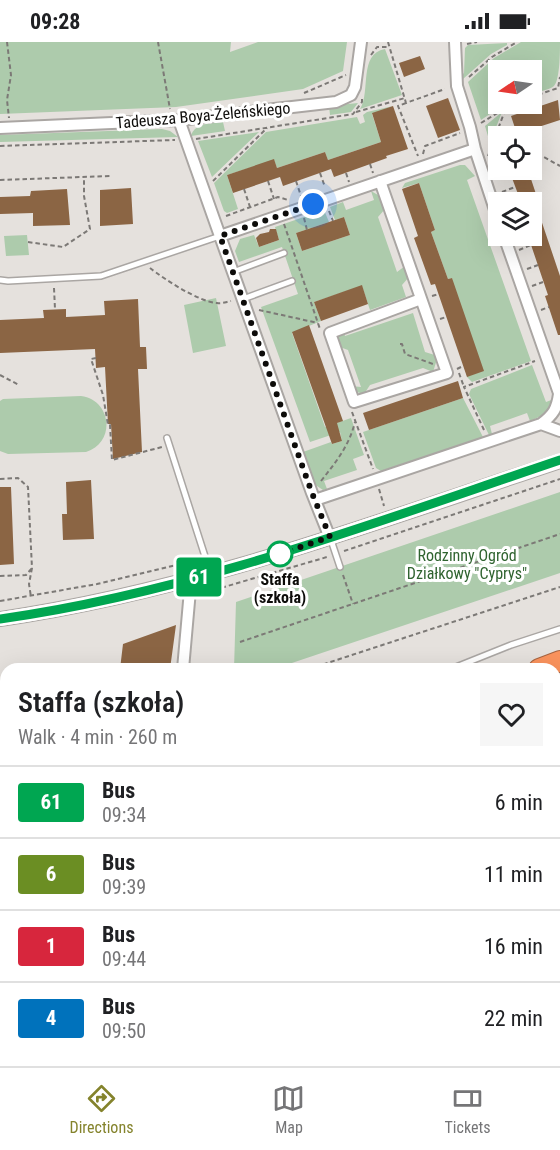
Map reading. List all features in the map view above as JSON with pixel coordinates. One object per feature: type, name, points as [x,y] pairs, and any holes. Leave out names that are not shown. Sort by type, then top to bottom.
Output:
[{"type":"street","name":"Tadeusza Boya-Żeleńskiego","points":[[0,128],[180,120],[336,102],[351,95],[355,87],[360,42]]},
{"type":"street","points":[[455,42],[457,86],[488,192]]},
{"type":"street","points":[[180,120],[185,140],[313,497],[330,537]]},
{"type":"street","points":[[220,236],[302,204],[475,149]]},
{"type":"street","points":[[380,181],[447,373],[354,402],[330,333],[421,299]]},
{"type":"street","points":[[313,497],[541,424],[552,415],[557,408],[560,395],[508,246]]},
{"type":"street","points":[[541,424],[560,431]]},
{"type":"street","points":[[0,618],[116,598],[210,574],[330,537],[560,460]]},
{"type":"street","points":[[184,663],[191,579]]},
{"type":"lane","points":[[0,280],[100,276],[220,236]]},
{"type":"lane","points":[[233,272],[284,254]]},
{"type":"lane","points":[[242,298],[292,280]]},
{"type":"lane","points":[[167,438],[210,574]]},
{"type":"lane","points":[[330,537],[340,567]]},
{"type":"lane","points":[[467,663],[560,629]]},
{"type":"path","points":[[0,118],[9,118],[7,100],[11,75],[7,42]]},
{"type":"path","points":[[158,42],[171,112]]},
{"type":"path","points":[[388,42],[406,103]]},
{"type":"path","points":[[424,160],[422,156],[416,156],[398,106],[457,86],[492,57],[517,42]]},
{"type":"path","points":[[296,94],[307,93],[348,75]]},
{"type":"path","points":[[542,93],[558,88],[560,77]]},
{"type":"path","points":[[355,112],[405,98]]},
{"type":"path","points":[[210,183],[268,127]]},
{"type":"path","points":[[0,146],[185,140]]},
{"type":"path","points":[[480,168],[488,155]]},
{"type":"path","points":[[542,156],[560,166]]},
{"type":"path","points":[[320,173],[327,193]]},
{"type":"path","points":[[346,173],[350,184]]},
{"type":"path","points":[[0,180],[110,176]]},
{"type":"path","points":[[28,242],[63,247],[90,229],[84,196],[84,177]]},
{"type":"path","points":[[268,181],[274,199]]},
{"type":"path","points":[[214,220],[278,197],[302,204],[296,181]]},
{"type":"path","points":[[502,192],[515,187]]},
{"type":"path","points":[[244,189],[250,207]]},
{"type":"path","points":[[283,222],[320,329]]},
{"type":"path","points":[[519,250],[529,246]]},
{"type":"path","points":[[142,262],[176,285],[217,304],[242,298],[252,308],[318,323]]},
{"type":"path","points":[[527,269],[538,265]]},
{"type":"path","points":[[532,286],[543,282]]},
{"type":"path","points":[[54,286],[55,309]]},
{"type":"path","points":[[541,310],[549,307]]},
{"type":"path","points":[[400,345],[402,344],[405,354],[439,367],[442,374]]},
{"type":"path","points":[[489,441],[464,387],[547,357]]},
{"type":"path","points":[[96,358],[91,359],[103,395],[108,425],[110,425],[112,460],[162,447]]},
{"type":"path","points":[[457,369],[463,366]]},
{"type":"path","points":[[0,375],[19,385]]},
{"type":"path","points":[[313,497],[351,439],[356,420]]},
{"type":"path","points":[[0,479],[18,478],[28,487],[31,597]]},
{"type":"path","points":[[190,597],[336,554],[560,479]]},
{"type":"path","points":[[240,642],[560,534]]},
{"type":"path","points":[[0,602],[97,584],[200,559]]},
{"type":"path","points":[[340,567],[353,604]]},
{"type":"path","points":[[0,576],[26,575],[32,568]]},
{"type":"path","points":[[327,663],[560,587]]},
{"type":"green space","points":[[0,42],[231,42],[230,52],[258,42],[347,42],[343,71],[303,89],[176,107],[0,114]]},
{"type":"green space","points":[[521,42],[560,42],[556,83],[542,91],[542,60],[492,60]]},
{"type":"green space","points":[[507,43],[463,79],[461,76],[464,73],[465,48],[468,45]]},
{"type":"green space","points":[[385,49],[402,95],[360,109],[368,65],[377,52]]},
{"type":"green space","points":[[488,64],[488,114],[490,114],[481,120],[468,82]]},
{"type":"green space","points":[[358,103],[351,112],[330,115],[329,106]]},
{"type":"green space","points":[[393,106],[372,114],[381,142],[328,160],[325,152],[277,168],[274,160],[227,175],[238,209],[227,213],[224,211],[214,183],[266,132],[357,117],[360,124],[365,122],[363,115],[367,112]]},
{"type":"green space","points":[[501,114],[497,126],[488,126],[488,136],[485,126]]},
{"type":"green space","points":[[223,122],[225,131],[191,136],[193,131],[200,126]]},
{"type":"green space","points":[[162,129],[178,137],[0,142],[0,135]]},
{"type":"green space","points":[[259,132],[212,177],[198,141]]},
{"type":"green space","points":[[460,165],[465,165],[475,176],[467,180],[488,239],[488,246],[490,246],[531,361],[472,382],[467,377],[452,278],[448,279],[431,232],[435,230],[419,183],[402,188],[405,183]]},
{"type":"green space","points":[[371,191],[378,195],[385,209],[378,217],[397,272],[405,266],[409,277],[402,285],[406,297],[370,310],[362,286],[314,302],[321,321],[292,333],[325,427],[351,418],[364,455],[353,459],[357,470],[324,481],[327,489],[323,490],[314,484],[303,452],[331,442],[332,444],[342,441],[340,432],[310,442],[261,307],[298,294],[282,247],[239,262],[235,251],[240,239],[254,235],[259,247],[279,240],[275,227],[324,210],[329,222],[296,233],[302,251],[350,235],[344,217],[335,220],[330,207],[343,202],[346,210],[374,200]]},
{"type":"green space","points":[[27,235],[29,255],[6,256],[4,236]]},
{"type":"green space","points":[[216,298],[226,346],[193,353],[184,305]]},
{"type":"green space","points":[[413,313],[425,352],[438,356],[433,372],[423,368],[370,385],[364,394],[353,391],[351,386],[361,387],[348,350],[337,346],[335,341],[337,336],[344,332],[345,336]]},
{"type":"green space","points":[[532,365],[546,402],[554,399],[550,412],[530,421],[527,413],[490,426],[492,434],[489,435],[469,394],[471,389]]},
{"type":"green space","points":[[81,396],[91,399],[104,413],[106,431],[96,447],[86,452],[8,454],[0,451],[0,401],[3,399]]},
{"type":"green space","points":[[463,398],[483,437],[381,471],[376,468],[363,432]]},
{"type":"green space","name":"Rodzinny Ogród Działkowy \"Cyprys\"","points":[[560,492],[560,573],[292,663],[234,663],[236,602]]},
{"type":"building","points":[[420,56],[425,69],[404,77],[399,63]]},
{"type":"building","points":[[448,98],[460,130],[438,138],[426,106]]},
{"type":"building","points":[[558,100],[560,120],[542,126],[514,126],[511,116],[542,114],[542,105]]},
{"type":"building","points":[[393,106],[408,149],[334,177],[331,169],[283,186],[280,177],[233,193],[227,175],[274,159],[277,168],[325,152],[328,160],[381,142],[372,113]]},
{"type":"building","points":[[513,180],[531,180],[535,192],[517,192]]},
{"type":"building","points":[[419,183],[435,230],[431,232],[448,279],[452,278],[484,371],[467,377],[435,284],[431,285],[414,238],[418,236],[402,189]]},
{"type":"building","points":[[131,188],[133,224],[100,226],[100,190]]},
{"type":"building","points":[[67,189],[70,225],[33,226],[33,213],[0,214],[0,197],[30,196],[31,191]]},
{"type":"building","points":[[344,217],[350,235],[302,251],[296,233]]},
{"type":"building","points":[[542,223],[560,276],[560,335],[558,335],[545,296],[548,295],[531,246],[542,246]]},
{"type":"building","points":[[270,229],[276,229],[279,240],[259,247],[256,238],[260,234],[269,232]]},
{"type":"building","points":[[362,285],[368,304],[321,321],[314,302]]},
{"type":"building","points":[[138,299],[140,347],[146,347],[147,369],[138,369],[142,452],[113,459],[111,424],[108,424],[105,367],[96,368],[95,349],[0,353],[0,320],[44,318],[43,310],[66,309],[66,317],[105,315],[104,301]]},
{"type":"building","points":[[309,325],[343,421],[337,423],[342,441],[332,444],[292,332]]},
{"type":"building","points":[[458,381],[463,398],[369,430],[363,413]]},
{"type":"building","points":[[91,480],[94,539],[63,540],[62,514],[67,514],[66,482]]},
{"type":"building","points":[[0,487],[11,487],[14,564],[0,565]]},
{"type":"building","points":[[176,625],[171,663],[121,663],[123,644]]},
{"type":"bus line","name":"61","points":[[0,619],[116,598],[263,559],[560,460]]},
{"type":"place","name":"Staffa (szkoła)","points":[[280,554]]},
{"type":"route","points":[[280,554],[330,537],[312,493],[220,236],[313,204]]}]
